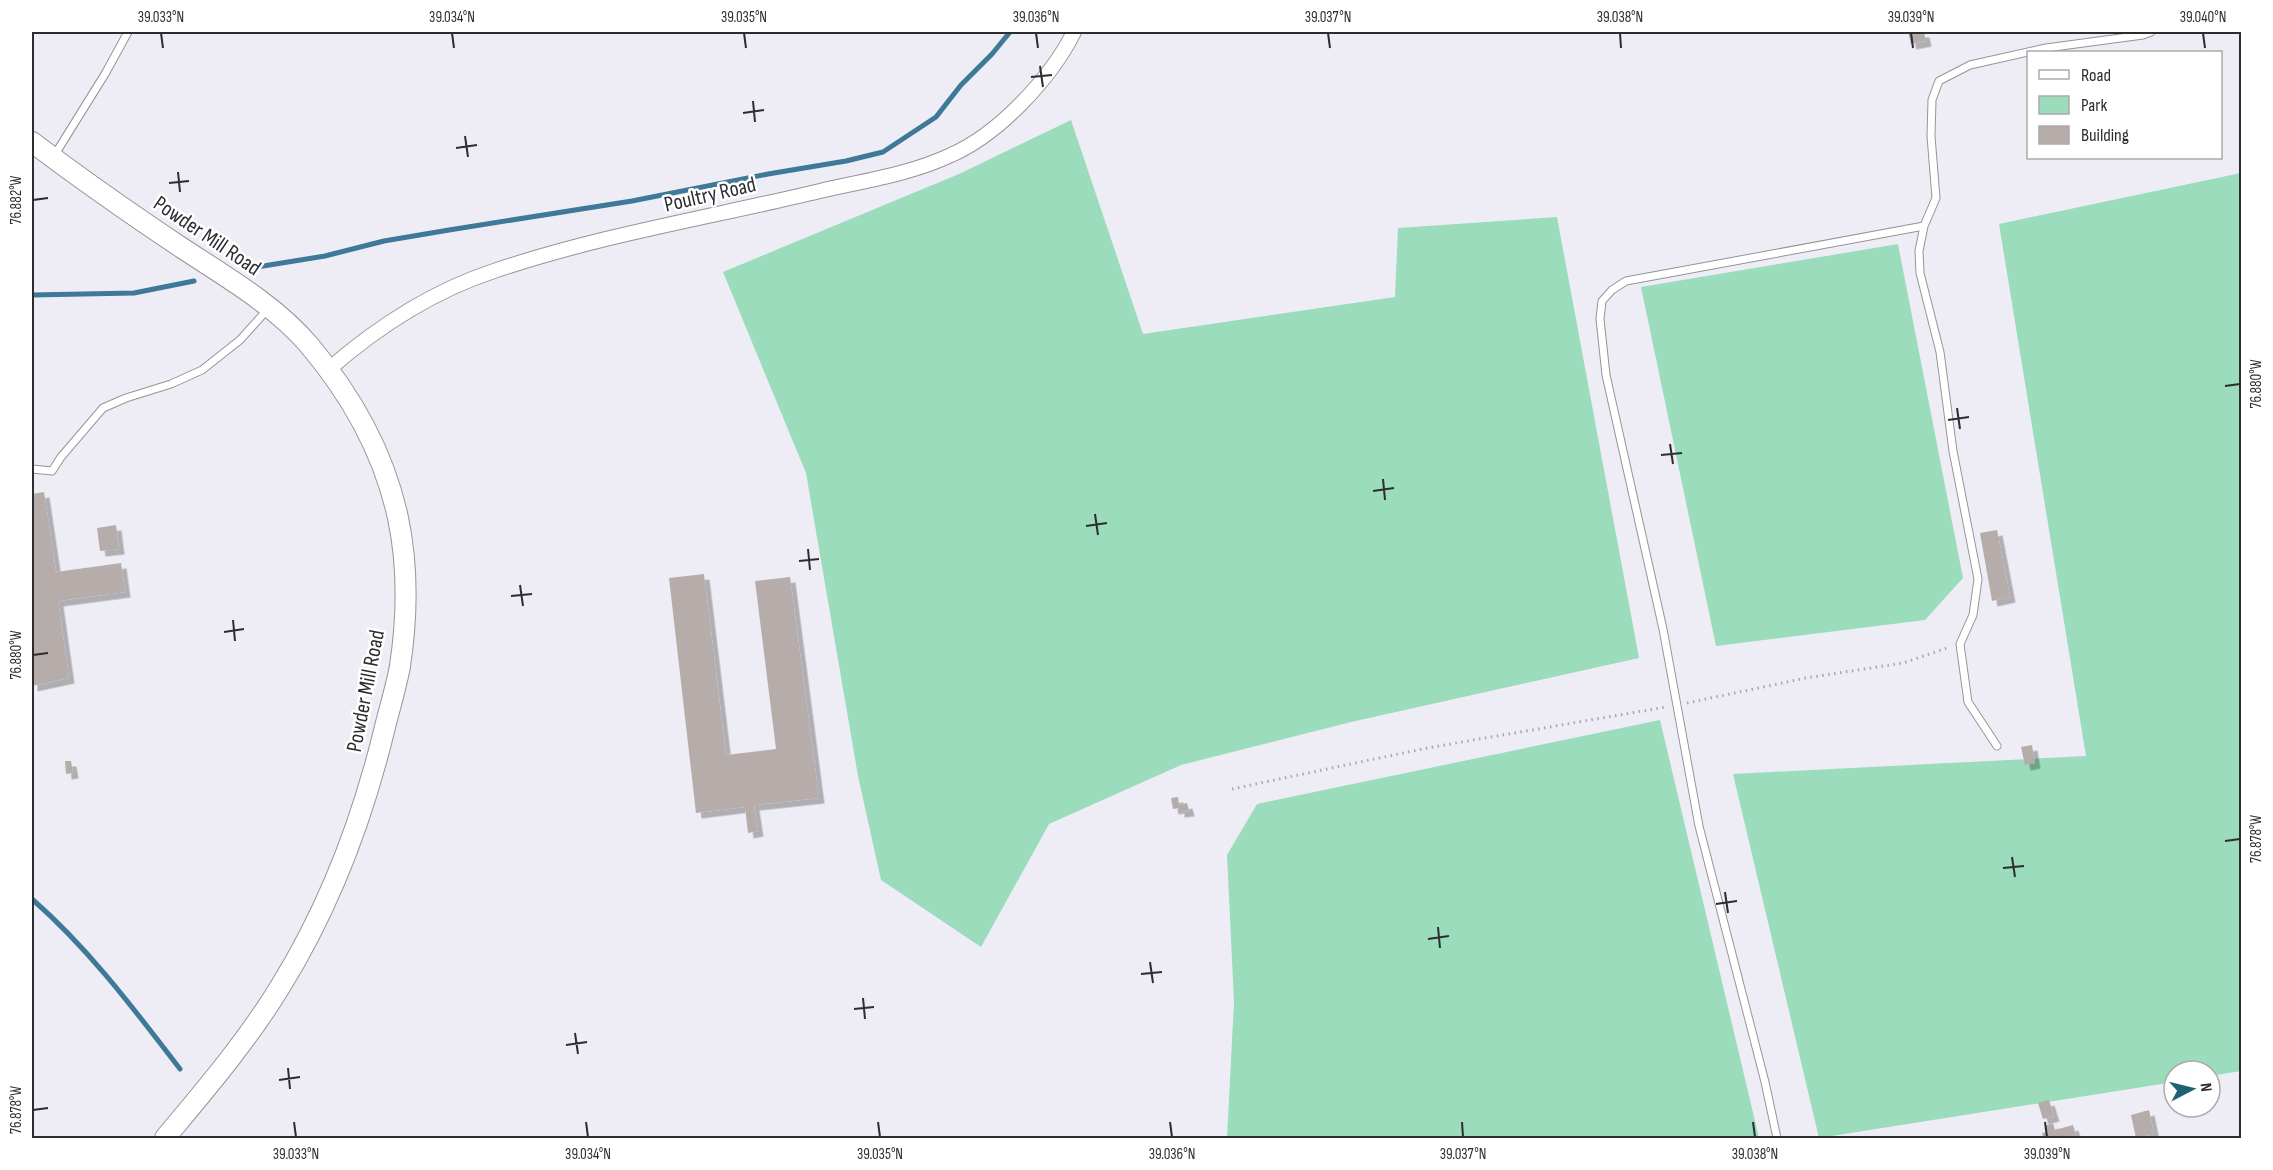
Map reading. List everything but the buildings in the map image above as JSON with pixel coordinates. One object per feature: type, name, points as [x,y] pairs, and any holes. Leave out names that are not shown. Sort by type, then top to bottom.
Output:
[{"type":"main road","name":"Powder Mill Road","points":[[32,142],[269,308],[303,339],[328,370],[367,428],[382,462],[399,521],[405,600],[400,666],[363,806],[346,855],[291,969],[265,1012],[165,1138]]},
{"type":"street","name":"Poultry Road","points":[[328,370],[359,343],[399,317],[458,285],[493,271],[618,236],[901,172],[952,155],[998,124],[1028,97],[1064,51],[1074,32]]},
{"type":"lane","points":[[53,158],[128,32]]},
{"type":"lane","points":[[2033,51],[2151,32]]},
{"type":"lane","points":[[1997,746],[1968,702],[1960,644],[1973,615],[1978,579],[1953,451],[1940,352],[1920,273],[1918,251],[1924,226],[1936,198],[1931,136],[1932,100],[1939,81],[1970,65],[2027,52]]},
{"type":"lane","points":[[1777,1138],[1765,1082],[1702,837],[1663,628],[1606,375],[1600,319],[1602,301],[1612,290],[1626,281],[1924,226]]},
{"type":"lane","points":[[32,469],[52,471],[61,457],[104,408],[126,398],[171,384],[202,370],[240,340],[269,308]]},
{"type":"path","points":[[1232,789],[1427,748],[1677,705],[1806,678],[1903,663],[1960,644]]},
{"type":"green space","points":[[1071,120],[1143,334],[1395,297],[1398,228],[1557,217],[1639,658],[1351,722],[1181,765],[1049,824],[981,947],[881,880],[858,776],[806,473],[723,272],[959,174]]},
{"type":"green space","points":[[2241,173],[2241,1071],[2222,1074],[2222,1059],[2162,1059],[2162,1084],[1819,1138],[1733,774],[2086,756],[1999,224]]},
{"type":"green space","points":[[1898,244],[1963,578],[1925,620],[1716,646],[1641,287]]},
{"type":"green space","points":[[1660,720],[1759,1138],[1227,1138],[1234,1002],[1227,855],[1257,804]]},
{"type":"waterway","points":[[257,267],[325,256],[384,241],[632,201],[883,152],[936,117],[961,85],[1010,32]]},
{"type":"waterway","points":[[32,295],[134,293],[194,281]]},
{"type":"waterway","points":[[32,899],[92,959],[180,1069]]}]
